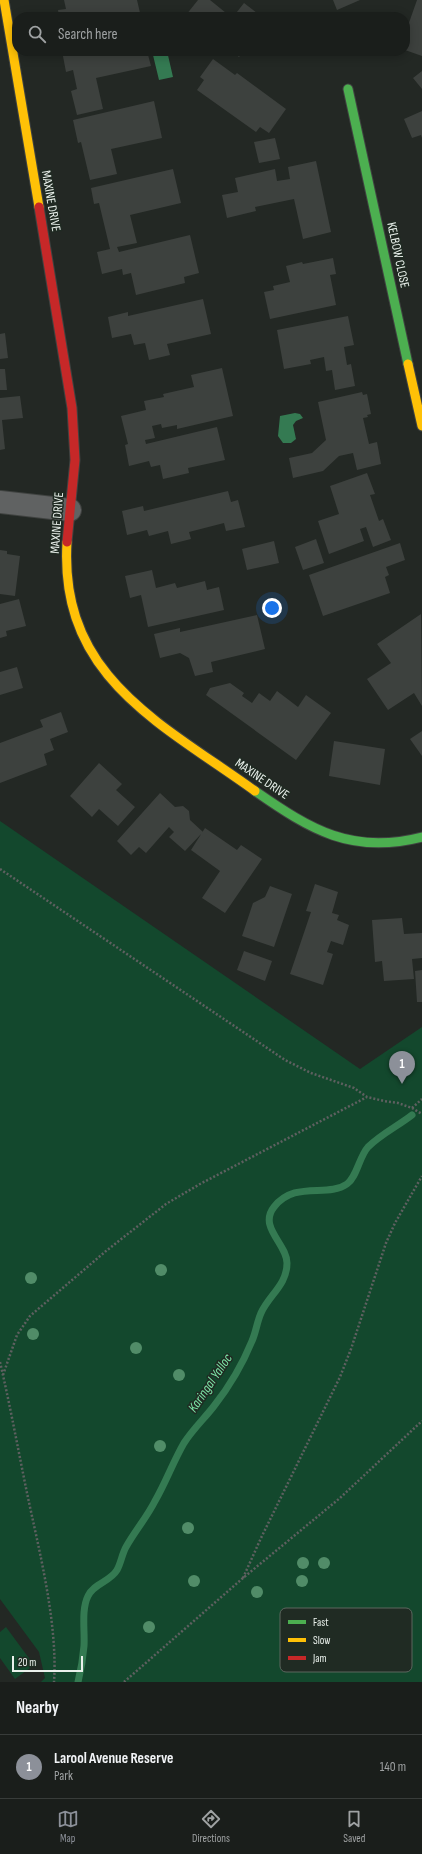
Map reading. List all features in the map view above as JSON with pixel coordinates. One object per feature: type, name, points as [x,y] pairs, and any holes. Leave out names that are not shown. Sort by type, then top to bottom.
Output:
[{"type":"street","name":"MAXINE DRIVE","points":[[4,0],[12,48]]},
{"type":"street","name":"MAXINE DRIVE","points":[[13,56],[72,408],[75,460],[67,556],[68,585],[73,611],[83,636],[97,662],[117,687],[139,708],[168,732],[309,826],[337,837],[362,843],[391,842],[422,837]]},
{"type":"street","name":"KELBOW CLOSE","points":[[348,89],[422,426]]},
{"type":"street","points":[[0,502],[70,510]]},
{"type":"path","points":[[0,869],[270,1051],[300,1068],[354,1088],[367,1097],[412,1108],[422,1114]]},
{"type":"path","points":[[3,1375],[17,1335],[30,1316],[106,1251],[166,1204],[200,1184],[367,1097]]},
{"type":"path","points":[[412,1108],[422,1099]]},
{"type":"path","points":[[243,1578],[264,1531],[340,1377],[394,1223],[422,1176]]},
{"type":"path","points":[[0,1362],[44,1580],[53,1641],[55,1668],[54,1682]]},
{"type":"path","points":[[124,1682],[243,1578],[340,1498],[422,1421]]},
{"type":"shaded area","points":[[153,56],[168,56],[173,77],[159,80]]},
{"type":"shaded area","points":[[295,413],[300,414],[303,418],[296,421],[293,425],[296,439],[291,443],[283,443],[278,436],[280,416]]},
{"type":"shaded area","points":[[0,821],[360,1069],[422,1027],[422,1682],[41,1682],[45,1678],[39,1652],[0,1599]]},
{"type":"shaded area","points":[[6,1627],[34,1665],[15,1679],[0,1658],[0,1632]]},
{"type":"building","points":[[64,0],[137,0],[140,12],[58,12],[58,10],[66,9]]},
{"type":"building","points":[[198,0],[210,0],[225,12],[188,12]]},
{"type":"building","points":[[333,0],[360,0],[337,10]]},
{"type":"building","points":[[417,0],[422,0],[422,56],[410,52],[410,20]]},
{"type":"building","points":[[244,3],[256,12],[237,12]]},
{"type":"building","points":[[63,56],[148,56],[151,66],[96,78],[103,109],[77,115],[71,91],[77,89],[73,70],[66,72]]},
{"type":"building","points":[[213,59],[235,75],[237,73],[286,109],[269,133],[260,127],[256,132],[197,90],[204,80],[200,77]]},
{"type":"building","points":[[422,71],[422,89],[413,78]]},
{"type":"building","points":[[154,101],[162,138],[111,149],[117,174],[90,180],[81,142],[78,143],[73,120]]},
{"type":"building","points":[[422,111],[422,138],[421,135],[412,138],[404,119]]},
{"type":"building","points":[[275,138],[280,159],[259,163],[254,142]]},
{"type":"building","points":[[316,161],[331,232],[303,239],[294,199],[255,207],[256,211],[227,218],[222,195],[238,192],[235,178],[275,169],[277,181],[290,179],[288,167]]},
{"type":"building","points":[[173,169],[181,203],[130,215],[137,243],[117,247],[119,252],[190,235],[199,273],[184,277],[185,283],[136,295],[131,273],[123,275],[122,269],[102,274],[97,252],[110,249],[99,203],[94,204],[91,188]]},
{"type":"building","points":[[333,258],[336,274],[330,275],[336,305],[270,319],[264,292],[274,290],[273,286],[290,282],[286,266],[302,262],[303,264]]},
{"type":"building","points":[[203,299],[211,334],[167,344],[170,355],[149,360],[145,343],[134,345],[131,334],[112,338],[108,317],[128,312],[128,316]]},
{"type":"building","points":[[348,316],[354,345],[344,347],[347,365],[351,364],[355,386],[335,390],[332,370],[326,371],[324,357],[310,360],[311,364],[284,369],[277,330]]},
{"type":"building","points":[[5,333],[8,358],[0,359],[0,334]]},
{"type":"building","points":[[222,368],[233,416],[177,429],[177,425],[162,428],[161,424],[152,426],[155,438],[145,440],[146,444],[217,427],[225,460],[188,468],[189,473],[163,479],[160,465],[151,467],[149,461],[129,466],[125,445],[128,444],[121,416],[146,410],[144,401],[164,397],[163,394],[194,387],[191,375]]},
{"type":"building","points":[[0,369],[5,369],[7,390],[0,390]]},
{"type":"building","points":[[362,392],[363,395],[367,394],[371,414],[367,415],[368,417],[363,418],[369,444],[377,442],[381,464],[357,470],[353,453],[339,456],[323,471],[293,478],[289,458],[312,453],[326,440],[318,402]]},
{"type":"building","points":[[20,396],[23,418],[2,420],[5,449],[0,450],[0,398]]},
{"type":"building","points":[[367,473],[375,494],[370,495],[379,521],[383,519],[391,540],[373,547],[366,527],[360,529],[364,541],[329,554],[318,521],[339,514],[330,486]]},
{"type":"building","points":[[228,491],[231,502],[238,500],[245,527],[226,531],[224,523],[189,532],[191,539],[171,544],[168,531],[149,536],[147,530],[127,535],[122,511],[143,506],[144,511]]},
{"type":"building","points":[[316,539],[324,563],[303,570],[295,547]]},
{"type":"building","points":[[274,541],[279,563],[247,570],[242,549]]},
{"type":"building","points":[[400,543],[405,560],[386,567],[389,575],[385,577],[390,593],[323,616],[309,575]]},
{"type":"building","points":[[0,550],[7,551],[7,554],[20,556],[15,596],[0,594]]},
{"type":"building","points":[[152,570],[156,588],[175,583],[177,588],[205,581],[207,590],[219,587],[224,610],[148,627],[141,595],[130,598],[125,576]]},
{"type":"building","points":[[19,599],[26,626],[6,631],[7,636],[0,638],[0,604]]},
{"type":"building","points":[[421,614],[422,706],[414,693],[388,710],[367,679],[391,663],[377,644]]},
{"type":"building","points":[[257,615],[265,649],[211,662],[213,672],[195,676],[189,658],[180,653],[160,658],[154,634],[180,628],[180,632]]},
{"type":"building","points":[[17,667],[23,688],[0,695],[0,672]]},
{"type":"building","points":[[230,683],[244,693],[242,696],[252,703],[259,693],[270,701],[277,691],[298,707],[306,695],[331,713],[296,760],[206,695],[210,688]]},
{"type":"building","points":[[61,712],[68,732],[50,739],[54,750],[44,754],[47,765],[0,783],[0,743],[43,727],[40,720]]},
{"type":"building","points":[[422,731],[422,756],[410,739]]},
{"type":"building","points":[[334,741],[385,749],[380,785],[329,776]]},
{"type":"building","points":[[99,763],[122,784],[116,790],[135,807],[118,826],[99,809],[92,817],[70,796]]},
{"type":"building","points":[[160,793],[175,807],[183,806],[189,811],[190,820],[203,832],[185,851],[169,837],[174,832],[169,827],[146,853],[139,847],[131,855],[117,841]]},
{"type":"building","points":[[205,828],[237,850],[241,845],[262,859],[225,913],[202,898],[220,871],[191,850]]},
{"type":"building","points":[[315,884],[338,892],[332,913],[339,915],[337,920],[349,925],[343,945],[331,941],[327,952],[333,954],[323,985],[290,974],[311,912],[306,911]]},
{"type":"building","points":[[270,886],[292,894],[274,947],[242,936],[253,903],[265,897]]},
{"type":"building","points":[[402,918],[404,934],[422,933],[422,958],[412,959],[414,979],[384,981],[382,961],[375,962],[372,920]]},
{"type":"building","points":[[244,951],[272,961],[265,981],[237,970]]},
{"type":"building","points":[[422,970],[422,1002],[417,1002],[415,971]]},
{"type":"waterway","name":"Karingal Yalloc","points":[[78,1682],[82,1664],[85,1608],[88,1596],[94,1588],[114,1574],[117,1570],[126,1547],[152,1507],[184,1443],[220,1399],[235,1375],[252,1341],[264,1307],[284,1278],[287,1263],[286,1256],[274,1235],[269,1222],[270,1214],[274,1207],[282,1199],[291,1194],[330,1190],[347,1184],[353,1177],[362,1156],[368,1147],[378,1138],[412,1115]]},
{"type":"traffic: fast","points":[[348,89],[408,364]]},
{"type":"traffic: fast","points":[[255,791],[275,805],[314,827],[353,841],[374,843],[397,842],[422,837]]},
{"type":"traffic: slow","points":[[4,0],[12,47]]},
{"type":"traffic: slow","points":[[13,56],[39,207]]},
{"type":"traffic: slow","points":[[408,364],[422,426]]},
{"type":"traffic: slow","points":[[67,542],[69,589],[80,628],[98,662],[123,692],[152,718],[255,791]]},
{"type":"traffic: jam","points":[[39,207],[72,408],[75,460],[67,542]]},
{"type":"place","name":"Larool Avenue Reserve","points":[[402,1084]]}]
